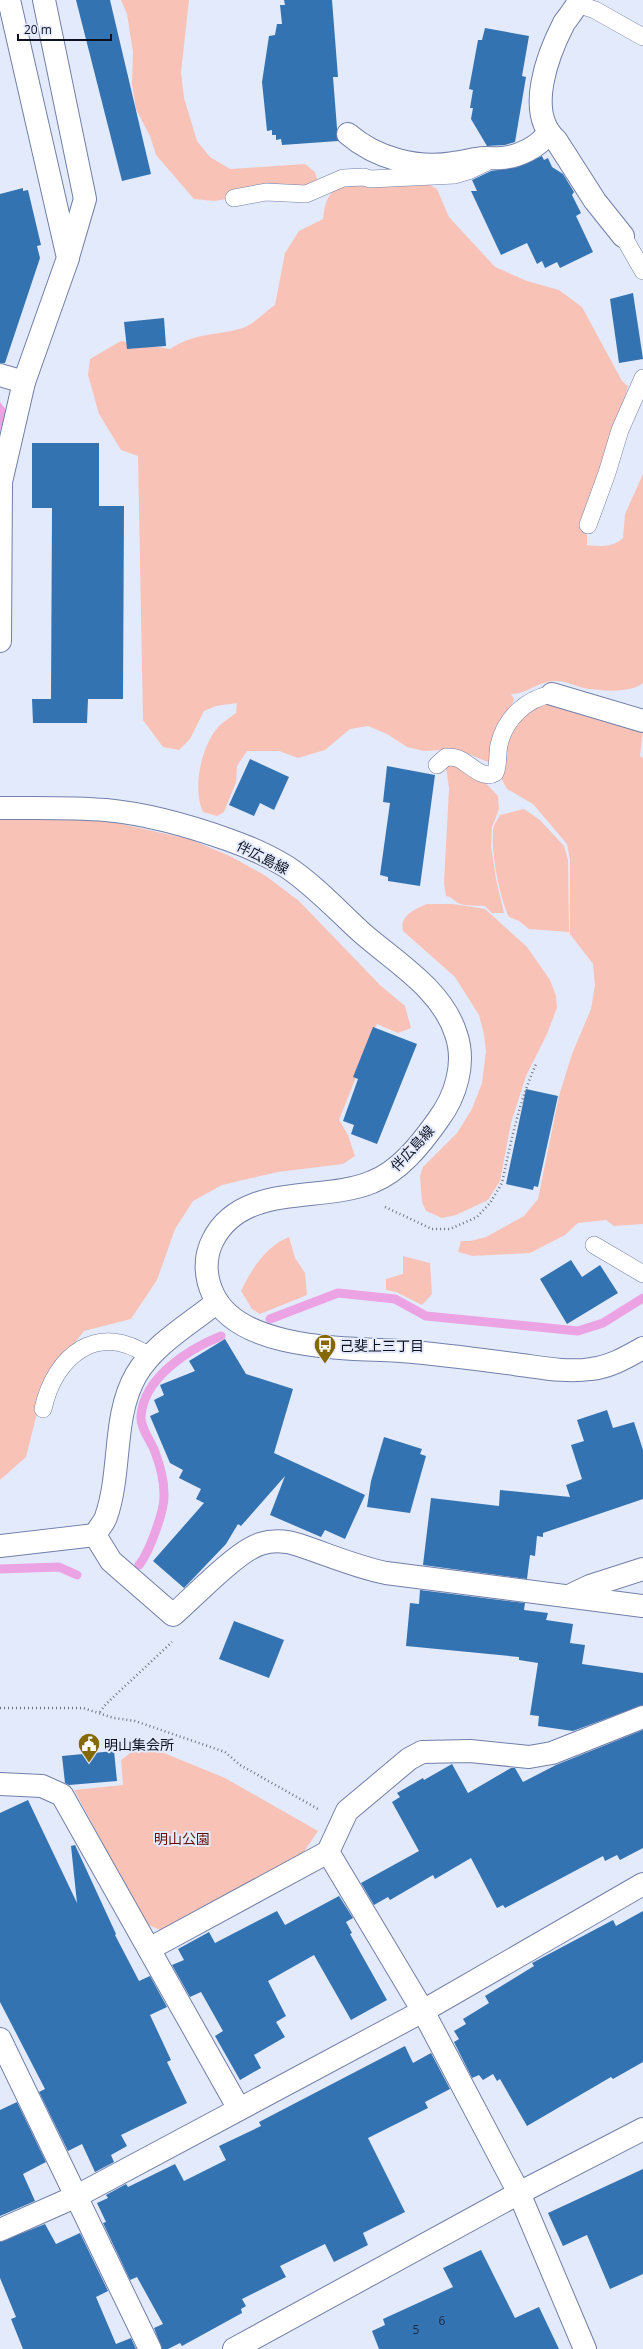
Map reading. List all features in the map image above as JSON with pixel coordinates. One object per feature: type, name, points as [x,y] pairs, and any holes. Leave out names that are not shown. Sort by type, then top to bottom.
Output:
[{"type":"street","points":[[9,0],[68,258]]},
{"type":"street","points":[[0,641],[1,482],[24,382],[68,258],[86,199],[44,0]]},
{"type":"street","points":[[578,2],[558,37],[546,66],[540,97],[548,133],[556,140],[595,201],[623,236]]},
{"type":"street","points":[[348,134],[377,153],[405,161],[430,165],[502,158],[520,153],[543,141],[548,133]]},
{"type":"street","points":[[0,374],[24,382]]},
{"type":"street","points":[[552,694],[643,721]]},
{"type":"street","name":"伴広島線","points":[[0,808],[106,810],[146,816],[184,826],[250,848],[291,870],[425,986],[445,1009],[457,1035],[460,1050],[458,1079],[448,1106],[419,1144],[397,1167],[370,1183],[261,1202],[231,1216],[214,1237],[209,1248],[206,1262],[208,1281],[217,1302],[231,1315],[259,1333],[274,1338],[322,1346],[406,1352],[569,1370],[592,1369],[610,1364],[643,1348]]},
{"type":"street","points":[[95,1535],[106,1518],[114,1476],[121,1420],[128,1393],[136,1375],[149,1356],[217,1302]]},
{"type":"street","points":[[0,1546],[95,1535]]},
{"type":"street","points":[[95,1535],[111,1561],[173,1615],[240,1555],[260,1544],[278,1541],[298,1544],[359,1568],[386,1573],[643,1606]]},
{"type":"street","points":[[569,1596],[590,1586],[643,1569]]},
{"type":"street","points":[[149,1949],[328,1852],[347,1811],[409,1759],[422,1752],[470,1751],[529,1757],[552,1754],[643,1716]]},
{"type":"street","points":[[0,1784],[42,1786],[62,1794],[239,2108]]},
{"type":"street","points":[[328,1852],[423,2011],[519,2193],[585,2349]]},
{"type":"street","points":[[0,2230],[77,2196],[239,2108],[423,2011],[643,1884]]},
{"type":"street","points":[[0,2039],[150,2349]]},
{"type":"street","points":[[234,2349],[519,2193],[643,2129]]},
{"type":"lane","points":[[578,2],[643,37]]},
{"type":"lane","points":[[234,198],[266,192],[306,194],[343,178],[364,177],[370,179],[455,175],[481,166],[491,158]]},
{"type":"lane","points":[[623,236],[643,272]]},
{"type":"lane","points":[[588,525],[607,473],[620,430],[643,378]]},
{"type":"lane","points":[[437,765],[446,757],[454,757],[483,773],[489,775],[495,773],[499,745],[510,720],[523,706],[543,695],[552,694]]},
{"type":"lane","points":[[594,1244],[643,1274]]},
{"type":"lane","points":[[44,1409],[52,1384],[76,1352],[88,1345],[102,1341],[117,1342],[139,1349],[149,1356]]},
{"type":"path","points":[[370,1183],[378,1201],[383,1205],[432,1230],[450,1229],[477,1217],[490,1203],[502,1183],[516,1116],[525,1089],[538,1062]]},
{"type":"path","points":[[100,1712],[106,1704],[175,1638]]},
{"type":"path","points":[[0,1708],[83,1708],[100,1712],[114,1718],[135,1721],[225,1752],[240,1765],[314,1806],[340,1825]]},
{"type":"green space","points":[[121,0],[189,0],[181,72],[184,98],[197,141],[210,157],[230,169],[305,164],[315,172],[319,185],[214,201],[194,199],[156,155],[150,136],[136,109],[132,84],[133,52],[127,14]]},
{"type":"green space","points":[[350,182],[425,182],[437,189],[449,217],[495,267],[527,281],[559,290],[582,307],[622,381],[628,386],[587,532],[587,545],[606,546],[611,545],[623,538],[625,514],[643,474],[643,683],[625,690],[610,691],[595,690],[557,681],[544,683],[523,692],[511,694],[514,699],[492,762],[488,762],[461,751],[424,751],[407,747],[387,734],[368,726],[350,729],[325,750],[298,758],[279,751],[247,751],[237,766],[236,782],[224,812],[217,816],[203,812],[198,791],[200,768],[207,744],[219,726],[236,713],[237,703],[216,706],[204,711],[190,739],[179,750],[163,747],[143,720],[138,456],[121,450],[99,414],[88,375],[90,359],[121,341],[170,349],[197,337],[233,331],[251,324],[275,305],[285,253],[299,231],[323,219],[327,200],[330,195],[337,188]]},
{"type":"green space","points":[[542,702],[643,729],[640,756],[643,758],[643,1224],[614,1226],[606,1220],[578,1223],[565,1235],[530,1253],[473,1256],[458,1252],[461,1241],[470,1241],[486,1237],[524,1216],[538,1199],[559,1096],[572,1054],[591,1009],[595,985],[593,964],[570,934],[570,860],[567,844],[533,804],[507,789],[500,776],[514,717]]},
{"type":"green space","points":[[450,761],[478,775],[498,796],[499,809],[492,827],[491,846],[496,879],[504,913],[492,913],[485,906],[461,904],[446,896],[444,883],[449,788],[446,767]]},
{"type":"green space","points":[[524,809],[540,820],[564,846],[568,860],[569,932],[529,929],[519,921],[509,917],[506,909],[499,886],[494,859],[494,826],[500,815]]},
{"type":"green space","points":[[0,814],[82,817],[117,823],[189,839],[230,856],[266,876],[299,901],[380,985],[405,1006],[411,1028],[398,1033],[377,1024],[339,1120],[348,1135],[355,1156],[343,1164],[278,1172],[222,1185],[193,1201],[175,1229],[157,1280],[131,1319],[84,1331],[45,1381],[26,1457],[0,1480]]},
{"type":"green space","points":[[427,904],[453,904],[485,909],[527,947],[550,980],[556,996],[557,1008],[547,1034],[526,1076],[511,1123],[500,1181],[488,1200],[456,1215],[442,1218],[426,1211],[422,1202],[420,1176],[423,1167],[457,1133],[472,1109],[482,1083],[486,1051],[479,1015],[455,977],[403,931],[403,921],[406,917],[413,911]]},
{"type":"green space","points":[[289,1237],[295,1258],[305,1273],[307,1295],[260,1314],[252,1309],[241,1291],[249,1275],[266,1253],[273,1246]]},
{"type":"green space","points":[[403,1256],[430,1263],[432,1294],[422,1305],[396,1292],[386,1290],[386,1279],[403,1274]]},
{"type":"green space","name":"明山公園","points":[[142,1744],[225,1778],[318,1831],[303,1853],[163,1931],[146,1924],[74,1790],[123,1785],[121,1760]]},
{"type":"shaded area","points":[[0,402],[6,410],[0,432]]},
{"type":"building","points":[[76,0],[110,0],[151,174],[122,181]]},
{"type":"building","points":[[284,0],[332,0],[338,77],[333,77],[338,141],[282,145],[281,139],[276,140],[276,135],[272,135],[272,130],[267,131],[262,82],[269,36],[275,35],[277,24],[282,24],[280,5],[285,5]]},
{"type":"building","points":[[485,28],[529,36],[522,76],[526,77],[515,142],[505,145],[487,146],[471,119],[473,108],[470,108],[473,90],[469,89],[478,40],[482,40]]},
{"type":"building","points":[[542,156],[544,160],[548,158],[552,167],[563,174],[574,192],[572,195],[581,213],[576,216],[593,252],[560,268],[557,262],[545,268],[542,261],[537,264],[527,243],[501,255],[471,191],[477,191],[472,180],[491,171],[518,167]]},
{"type":"building","points":[[23,188],[23,191],[28,190],[41,245],[37,246],[40,258],[5,363],[0,363],[0,194]]},
{"type":"building","points":[[633,293],[643,359],[619,363],[610,299]]},
{"type":"building","points":[[164,318],[166,346],[127,349],[124,322]]},
{"type":"building","points":[[32,443],[99,443],[99,506],[124,506],[123,699],[88,699],[87,723],[33,723],[32,699],[51,699],[52,508],[32,508]]},
{"type":"building","points":[[250,759],[289,777],[274,810],[260,803],[254,816],[229,805]]},
{"type":"building","points":[[387,766],[435,775],[420,886],[388,881],[388,877],[380,875],[390,803],[383,802]]},
{"type":"building","points":[[373,1027],[417,1044],[377,1144],[351,1134],[354,1125],[343,1121],[358,1079],[353,1077]]},
{"type":"building","points":[[526,1089],[558,1096],[538,1187],[534,1186],[533,1190],[506,1184]]},
{"type":"building","points":[[571,1260],[582,1277],[600,1265],[618,1293],[567,1324],[540,1279]]},
{"type":"building","points":[[225,1339],[246,1374],[293,1389],[274,1453],[365,1495],[345,1539],[325,1530],[321,1537],[270,1515],[285,1476],[241,1526],[238,1524],[226,1544],[184,1588],[153,1561],[204,1503],[196,1499],[201,1489],[179,1478],[183,1470],[170,1463],[150,1416],[159,1412],[154,1400],[164,1395],[160,1385],[195,1371],[189,1361]]},
{"type":"building","points":[[607,1410],[613,1428],[634,1422],[643,1450],[643,1499],[543,1533],[543,1537],[537,1536],[535,1556],[530,1555],[527,1579],[423,1565],[431,1498],[499,1506],[500,1490],[570,1497],[566,1485],[582,1479],[571,1445],[584,1441],[577,1420]]},
{"type":"building","points":[[384,1437],[422,1449],[420,1454],[426,1456],[410,1513],[367,1507],[371,1481]]},
{"type":"building","points":[[420,1590],[525,1603],[524,1610],[548,1613],[546,1620],[573,1624],[570,1643],[585,1645],[582,1664],[643,1673],[643,1705],[573,1731],[538,1726],[539,1716],[530,1715],[538,1663],[519,1660],[519,1657],[406,1646],[410,1603],[419,1604]]},
{"type":"building","points":[[234,1621],[284,1640],[269,1678],[219,1659]]},
{"type":"building","points":[[643,1730],[643,1848],[620,1860],[617,1855],[605,1861],[603,1856],[505,1908],[503,1905],[497,1908],[471,1858],[435,1879],[433,1875],[390,1900],[388,1897],[374,1905],[361,1883],[419,1851],[392,1802],[400,1797],[397,1793],[452,1764],[468,1793],[511,1768],[515,1768],[523,1782],[556,1765]]},
{"type":"building","name":"明山集会所","points":[[114,1751],[117,1781],[69,1785],[65,1783],[62,1756]]},
{"type":"building","points":[[28,1800],[77,1903],[71,1846],[75,1845],[116,1934],[115,1935],[139,1981],[150,1976],[167,2007],[150,2015],[171,2060],[167,2062],[187,2103],[121,2135],[127,2146],[111,2155],[114,2162],[95,2172],[82,2144],[68,2151],[39,2092],[45,2089],[0,2002],[0,1813]]},
{"type":"building","points":[[339,1896],[353,1918],[346,1922],[352,1933],[350,1934],[387,2000],[351,2020],[314,1955],[268,1981],[286,2016],[276,2022],[285,2037],[254,2055],[261,2068],[240,2080],[215,2036],[223,2031],[201,1992],[190,1997],[172,1965],[184,1960],[178,1949],[209,1932],[215,1943],[277,1911],[285,1925]]},
{"type":"building","points":[[643,1911],[643,2062],[613,2079],[611,2077],[527,2126],[500,2079],[497,2081],[493,2074],[483,2080],[479,2075],[472,2078],[454,2042],[459,2039],[454,2031],[466,2024],[463,2019],[489,2003],[485,1996],[534,1966],[532,1963],[613,1920],[616,1926]]},
{"type":"building","points":[[405,2046],[413,2063],[431,2053],[450,2089],[425,2102],[428,2108],[368,2138],[405,2212],[363,2233],[368,2245],[334,2262],[325,2244],[280,2266],[286,2277],[242,2299],[246,2306],[241,2309],[242,2313],[182,2346],[180,2343],[168,2349],[162,2349],[154,2328],[163,2324],[137,2277],[130,2280],[103,2223],[106,2222],[97,2203],[108,2198],[106,2195],[126,2184],[128,2187],[175,2164],[184,2181],[226,2160],[219,2146],[261,2126],[259,2122]]},
{"type":"building","points":[[17,2102],[46,2162],[23,2174],[35,2201],[0,2216],[0,2110]]},
{"type":"building","points":[[643,2169],[643,2274],[610,2289],[587,2235],[563,2246],[548,2213]]},
{"type":"building","points":[[45,2224],[56,2244],[80,2233],[108,2291],[96,2297],[116,2344],[131,2338],[136,2349],[23,2349],[11,2319],[16,2317],[0,2278],[0,2242]]},
{"type":"building","points":[[481,2250],[515,2318],[539,2307],[559,2349],[379,2349],[372,2331],[385,2325],[383,2319],[453,2287],[443,2268]]},
{"type":"waterway","points":[[270,1319],[338,1293],[395,1299],[426,1316],[578,1331],[603,1323],[643,1298]]},
{"type":"waterway","points":[[139,1565],[156,1531],[164,1501],[164,1489],[159,1462],[141,1421],[144,1402],[150,1389],[170,1366],[195,1348],[221,1336]]},
{"type":"waterway","points":[[0,1569],[59,1567],[77,1575]]},
{"type":"place","name":"己斐上三丁目","points":[[325,1364]]},
{"type":"place","name":"明山集会所","points":[[89,1764]]}]
